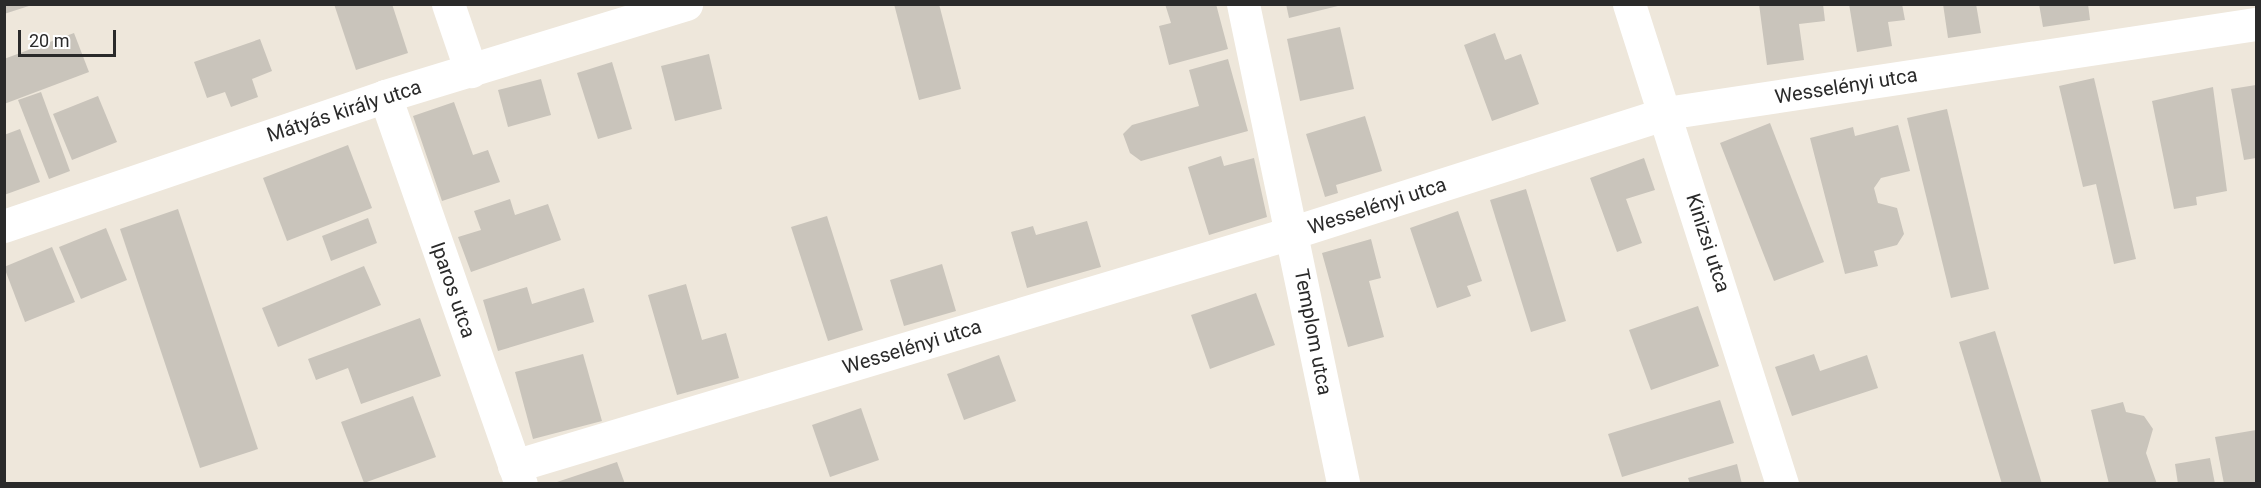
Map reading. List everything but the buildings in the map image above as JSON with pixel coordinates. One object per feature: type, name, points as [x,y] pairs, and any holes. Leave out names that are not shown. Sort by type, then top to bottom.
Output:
[{"type":"street","points":[[448,4],[471,71]]},
{"type":"street","name":"Mátyás király utca","points":[[4,226],[386,96],[687,4]]},
{"type":"street","name":"Templom utca","points":[[1243,4],[1294,232],[1343,483]]},
{"type":"street","name":"Kinizsi utca","points":[[1629,4],[1666,113],[1782,483]]},
{"type":"street","name":"Wesselényi utca","points":[[518,475],[1666,113],[2256,24]]},
{"type":"street","name":"Iparos utca","points":[[386,96],[518,475]]}]
